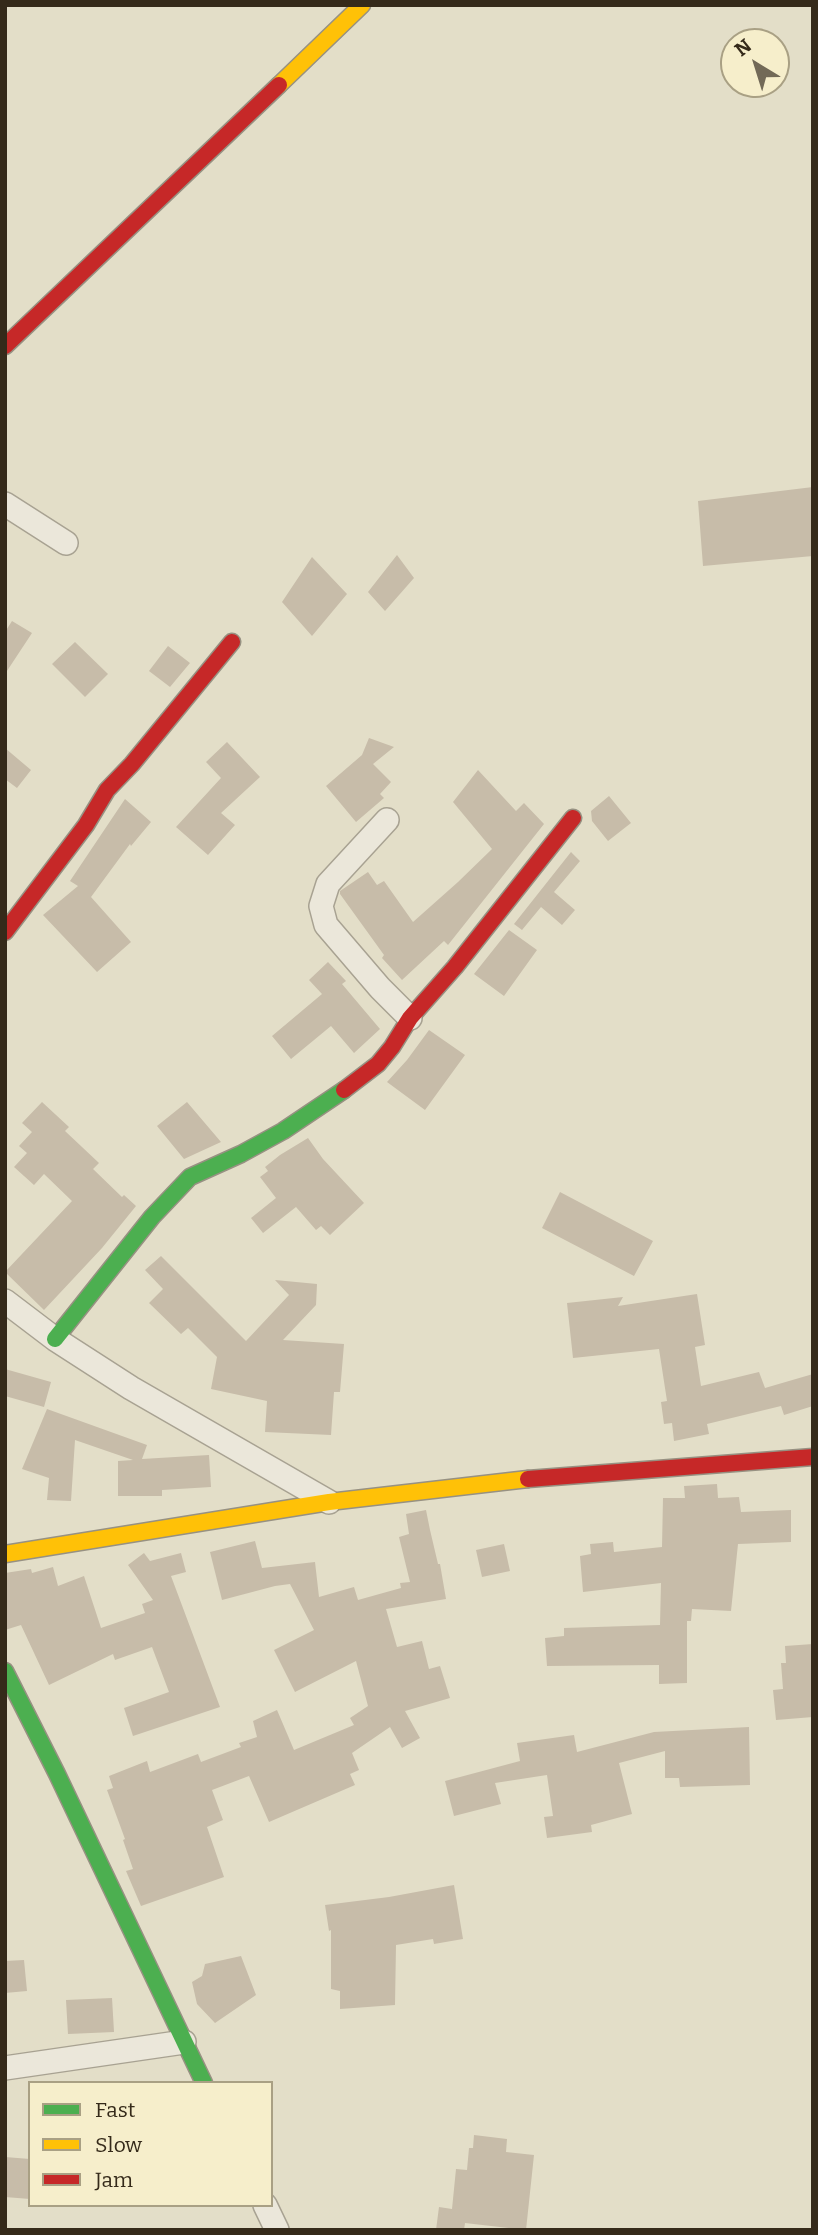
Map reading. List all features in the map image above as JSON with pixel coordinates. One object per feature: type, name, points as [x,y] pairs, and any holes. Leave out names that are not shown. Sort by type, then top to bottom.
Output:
[{"type":"street","points":[[5,346],[362,5]]},
{"type":"street","points":[[5,504],[66,543]]},
{"type":"street","points":[[5,932],[86,825],[107,790],[132,764],[232,642]]},
{"type":"street","points":[[55,1339],[152,1217],[190,1177],[283,1131],[362,1078],[392,1047],[410,1018],[455,967],[573,818]]},
{"type":"street","points":[[387,820],[328,884],[321,906],[326,925],[380,988],[410,1018]]},
{"type":"street","points":[[5,1301],[55,1339],[131,1388],[329,1502]]},
{"type":"street","points":[[5,1554],[329,1502],[483,1483],[813,1457]]},
{"type":"street","points":[[5,1671],[203,2081]]},
{"type":"street","points":[[5,2068],[184,2042]]},
{"type":"street","points":[[266,2207],[277,2230]]},
{"type":"building","points":[[813,487],[813,556],[703,566],[698,501]]},
{"type":"building","points":[[397,555],[414,578],[385,611],[368,592]]},
{"type":"building","points":[[312,557],[347,594],[312,636],[282,602]]},
{"type":"building","points":[[12,621],[32,633],[5,674],[5,632]]},
{"type":"building","points":[[75,642],[108,674],[85,697],[52,664]]},
{"type":"building","points":[[168,646],[190,663],[170,687],[149,671]]},
{"type":"building","points":[[369,738],[394,747],[373,764],[391,782],[380,794],[384,798],[356,822],[326,786],[362,755]]},
{"type":"building","points":[[227,742],[260,777],[221,813],[235,825],[208,855],[176,827],[221,778],[206,762]]},
{"type":"building","points":[[5,748],[31,770],[17,788],[5,779]]},
{"type":"building","points":[[478,770],[516,811],[524,803],[544,824],[448,945],[444,941],[402,980],[382,958],[384,955],[340,891],[368,872],[377,885],[384,881],[413,922],[492,849],[453,802]]},
{"type":"building","points":[[609,796],[631,823],[608,841],[592,821],[591,811]]},
{"type":"building","points":[[125,799],[151,822],[131,846],[130,844],[91,897],[131,942],[97,972],[43,915],[78,886],[70,881]]},
{"type":"building","points":[[571,852],[580,861],[554,892],[575,910],[562,925],[541,907],[522,930],[514,924]]},
{"type":"building","points":[[509,930],[537,950],[504,996],[474,974]]},
{"type":"building","points":[[328,962],[346,981],[342,984],[380,1029],[354,1053],[331,1026],[291,1059],[272,1036],[322,994],[309,980]]},
{"type":"building","points":[[429,1030],[465,1055],[425,1110],[387,1082]]},
{"type":"building","points":[[42,1102],[69,1127],[65,1131],[99,1163],[93,1169],[122,1197],[124,1195],[136,1206],[102,1248],[44,1310],[5,1272],[72,1201],[44,1174],[34,1185],[14,1167],[27,1153],[19,1146],[32,1132],[22,1123]]},
{"type":"building","points":[[187,1102],[221,1142],[184,1159],[157,1126]]},
{"type":"building","points":[[308,1138],[323,1159],[364,1203],[330,1235],[321,1226],[316,1230],[296,1207],[263,1233],[251,1218],[276,1198],[260,1177],[268,1171],[265,1167]]},
{"type":"building","points":[[560,1192],[653,1241],[634,1276],[542,1228]]},
{"type":"building","points":[[161,1256],[246,1341],[289,1295],[275,1280],[317,1284],[316,1305],[283,1340],[344,1344],[340,1392],[334,1392],[331,1435],[265,1432],[267,1401],[211,1389],[217,1357],[188,1328],[181,1334],[149,1303],[163,1289],[145,1270]]},
{"type":"building","points":[[697,1294],[705,1345],[695,1347],[701,1386],[759,1372],[765,1388],[813,1374],[813,1406],[784,1415],[781,1406],[707,1424],[709,1434],[674,1441],[672,1423],[664,1424],[661,1402],[667,1401],[659,1349],[573,1358],[567,1303],[623,1297],[618,1306]]},
{"type":"building","points":[[5,1369],[51,1382],[44,1407],[5,1396]]},
{"type":"building","points":[[47,1409],[147,1445],[142,1459],[209,1455],[211,1487],[162,1490],[162,1496],[118,1496],[118,1461],[133,1460],[75,1440],[71,1501],[47,1500],[49,1478],[22,1469]]},
{"type":"building","points":[[717,1484],[718,1498],[739,1497],[741,1512],[791,1510],[791,1542],[738,1544],[731,1611],[692,1609],[691,1621],[687,1621],[687,1683],[659,1684],[659,1665],[547,1666],[545,1638],[564,1636],[564,1628],[660,1625],[661,1583],[583,1592],[580,1556],[591,1554],[590,1544],[613,1542],[614,1552],[662,1547],[663,1498],[685,1498],[684,1486]]},
{"type":"building","points":[[426,1510],[446,1599],[386,1609],[397,1647],[422,1641],[429,1669],[440,1666],[450,1698],[405,1711],[420,1738],[402,1748],[390,1727],[352,1753],[359,1770],[350,1774],[355,1785],[269,1822],[249,1776],[212,1790],[223,1820],[207,1827],[224,1877],[141,1906],[126,1871],[133,1869],[107,1790],[113,1788],[109,1776],[147,1761],[150,1772],[198,1754],[201,1762],[241,1747],[239,1743],[257,1737],[253,1721],[277,1710],[294,1750],[354,1725],[350,1718],[368,1706],[356,1661],[295,1692],[274,1650],[314,1630],[290,1584],[222,1600],[210,1552],[255,1541],[262,1568],[315,1562],[319,1597],[354,1587],[358,1600],[401,1588],[400,1583],[410,1582],[399,1537],[409,1534],[406,1514]]},
{"type":"building","points":[[504,1544],[510,1571],[482,1577],[476,1550]]},
{"type":"building","points":[[144,1553],[150,1561],[181,1553],[186,1572],[171,1576],[220,1707],[133,1736],[124,1708],[169,1692],[152,1647],[115,1660],[113,1654],[49,1685],[21,1625],[5,1630],[5,1573],[31,1569],[32,1573],[53,1567],[58,1586],[84,1576],[101,1628],[145,1613],[142,1604],[153,1600],[128,1565]]},
{"type":"building","points":[[813,1644],[813,1717],[776,1720],[773,1690],[783,1689],[781,1663],[786,1663],[785,1646]]},
{"type":"building","points":[[749,1727],[750,1785],[680,1787],[679,1778],[665,1778],[665,1751],[619,1763],[632,1814],[591,1825],[592,1832],[547,1838],[544,1817],[553,1816],[547,1775],[495,1783],[501,1804],[454,1816],[445,1781],[520,1761],[517,1743],[574,1735],[577,1752],[654,1732]]},
{"type":"building","points":[[454,1885],[463,1939],[434,1944],[433,1939],[396,1945],[395,2005],[340,2009],[340,1991],[331,1989],[331,1930],[329,1931],[325,1905]]},
{"type":"building","points":[[241,1956],[256,1995],[215,2023],[197,2004],[192,1982],[202,1976],[205,1964]]},
{"type":"building","points":[[24,1960],[27,1991],[5,1993],[5,1961]]},
{"type":"building","points":[[112,1998],[114,2032],[68,2034],[66,2000]]},
{"type":"building","points":[[474,2135],[507,2139],[506,2152],[534,2155],[526,2230],[465,2223],[464,2230],[436,2230],[439,2207],[452,2209],[456,2169],[467,2170],[469,2148],[473,2148]]},
{"type":"building","points":[[5,2157],[28,2159],[28,2199],[5,2197]]},
{"type":"traffic: fast","points":[[55,1339],[152,1217],[190,1177],[283,1131],[344,1090]]},
{"type":"traffic: fast","points":[[5,1671],[203,2081]]},
{"type":"traffic: slow","points":[[279,85],[362,5]]},
{"type":"traffic: slow","points":[[5,1554],[329,1502],[528,1479]]},
{"type":"traffic: jam","points":[[5,346],[279,85]]},
{"type":"traffic: jam","points":[[5,932],[86,825],[107,790],[132,764],[232,642]]},
{"type":"traffic: jam","points":[[344,1090],[378,1064],[410,1018],[455,967],[573,818]]},
{"type":"traffic: jam","points":[[528,1479],[813,1457]]}]
